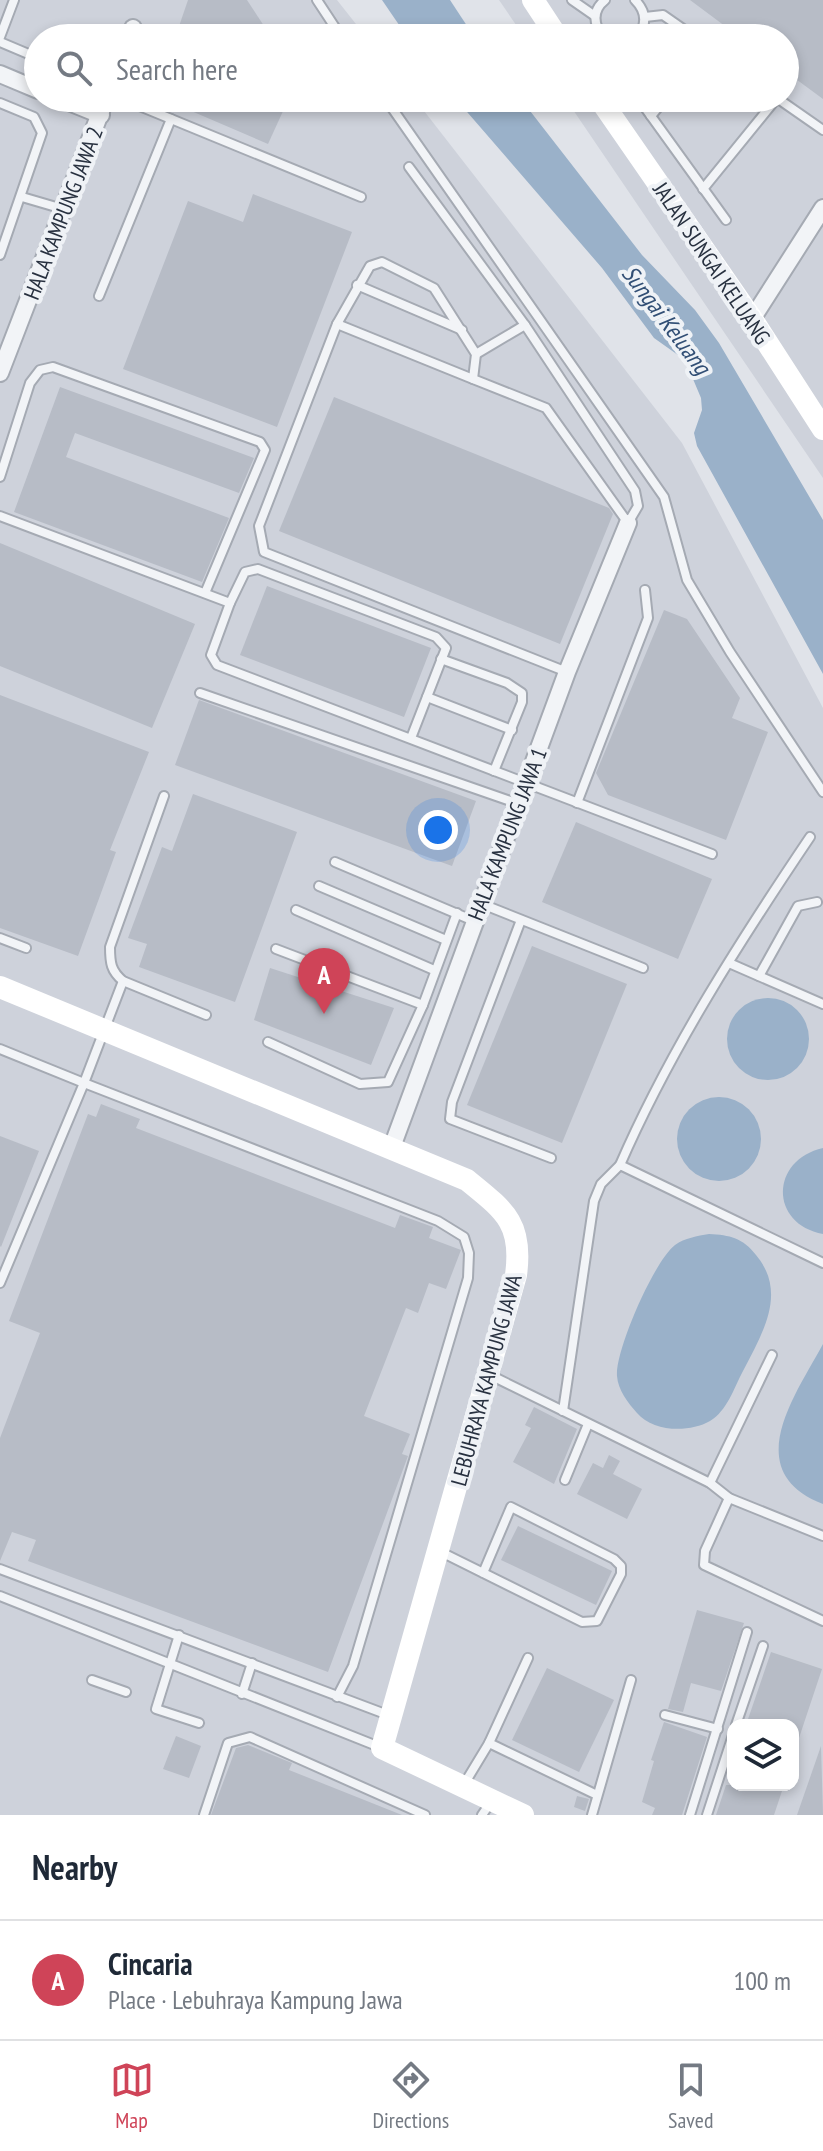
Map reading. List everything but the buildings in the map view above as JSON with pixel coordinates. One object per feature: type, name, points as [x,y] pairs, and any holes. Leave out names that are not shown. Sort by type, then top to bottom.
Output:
[{"type":"street","points":[[533,0],[549,24]]},
{"type":"street","points":[[0,74],[24,84]]},
{"type":"street","points":[[94,112],[101,115]]},
{"type":"street","name":"HALA KAMPUNG JAWA 2","points":[[0,373],[102,112]]},
{"type":"street","name":"JALAN SUNGAI KELUANG","points":[[609,112],[752,319],[823,429]]},
{"type":"street","points":[[752,319],[823,208]]},
{"type":"street","name":"HALA KAMPUNG JAWA 1","points":[[392,1147],[567,672],[628,523]]},
{"type":"street","name":"LEBUHRAYA KAMPUNG JAWA","points":[[0,987],[467,1180],[502,1208],[513,1225],[519,1256],[516,1275],[382,1748]]},
{"type":"street","points":[[382,1748],[463,1786],[487,1808],[523,1815]]},
{"type":"lane","points":[[14,0],[0,40],[24,51]]},
{"type":"lane","points":[[317,0],[333,24]]},
{"type":"lane","points":[[572,0],[595,16]]},
{"type":"lane","points":[[596,24],[595,16],[605,0]]},
{"type":"lane","points":[[635,0],[645,17],[644,24]]},
{"type":"lane","points":[[645,17],[663,15],[677,24]]},
{"type":"lane","points":[[0,103],[34,117],[41,126],[22,197],[0,255]]},
{"type":"lane","points":[[154,112],[361,197]]},
{"type":"lane","points":[[395,112],[664,497],[687,580],[730,652],[823,792]]},
{"type":"lane","points":[[648,112],[726,220]]},
{"type":"lane","points":[[651,116],[654,112]]},
{"type":"lane","points":[[703,189],[766,112]]},
{"type":"lane","points":[[797,112],[823,130]]},
{"type":"lane","points":[[99,296],[171,119]]},
{"type":"lane","points":[[337,324],[546,408],[628,523],[638,506],[635,491],[525,325],[409,167]]},
{"type":"lane","points":[[22,197],[64,210]]},
{"type":"lane","points":[[473,379],[476,354],[434,288],[382,262],[370,266],[337,324],[259,526],[264,552],[567,672]]},
{"type":"lane","points":[[357,285],[463,330]]},
{"type":"lane","points":[[476,354],[525,325]]},
{"type":"lane","points":[[0,477],[30,383],[40,370],[53,367],[260,442],[265,450],[205,593]]},
{"type":"lane","points":[[0,516],[230,603]]},
{"type":"lane","points":[[411,738],[446,648],[436,637],[258,569],[245,572],[211,655],[213,663],[712,854]]},
{"type":"lane","points":[[577,803],[648,618],[645,590]]},
{"type":"lane","points":[[441,659],[507,683],[522,693],[512,730],[494,771]]},
{"type":"lane","points":[[200,693],[519,805]]},
{"type":"lane","points":[[427,697],[512,730]]},
{"type":"lane","points":[[164,796],[110,947],[113,973],[123,981],[206,1015]]},
{"type":"lane","points":[[563,1411],[594,1201],[601,1184],[620,1165],[631,1134],[729,963],[810,837]]},
{"type":"lane","points":[[335,862],[474,921]]},
{"type":"lane","points":[[319,886],[446,940]]},
{"type":"lane","points":[[759,976],[798,906],[817,902]]},
{"type":"lane","points":[[481,904],[643,968]]},
{"type":"lane","points":[[296,910],[434,970]]},
{"type":"lane","points":[[268,1042],[360,1084],[388,1082],[423,1005],[457,913]]},
{"type":"lane","points":[[521,920],[452,1102],[450,1119],[551,1158]]},
{"type":"lane","points":[[0,938],[26,948]]},
{"type":"lane","points":[[276,949],[423,1005]]},
{"type":"lane","points":[[729,963],[823,1004]]},
{"type":"lane","points":[[0,1283],[106,1030],[123,981]]},
{"type":"lane","points":[[0,1049],[438,1221],[464,1237],[469,1253],[468,1278],[353,1666],[337,1697]]},
{"type":"lane","points":[[620,1165],[823,1263]]},
{"type":"lane","points":[[710,1483],[772,1355]]},
{"type":"lane","points":[[488,1375],[710,1483],[729,1498],[823,1536]]},
{"type":"lane","points":[[565,1480],[588,1424]]},
{"type":"lane","points":[[729,1498],[705,1551],[704,1565],[823,1621]]},
{"type":"lane","points":[[440,1552],[483,1573],[588,1623],[597,1621],[621,1574],[621,1566],[614,1559],[511,1507],[483,1573]]},
{"type":"lane","points":[[0,1569],[392,1716]]},
{"type":"lane","points":[[0,1596],[169,1666],[382,1748]]},
{"type":"lane","points":[[690,1815],[747,1632]]},
{"type":"lane","points":[[179,1635],[156,1709],[199,1723]]},
{"type":"lane","points":[[738,1719],[763,1646]]},
{"type":"lane","points":[[463,1786],[489,1743],[528,1658]]},
{"type":"lane","points":[[242,1694],[252,1663]]},
{"type":"lane","points":[[92,1680],[126,1692]]},
{"type":"lane","points":[[592,1815],[631,1680]]},
{"type":"lane","points":[[665,1715],[718,1729]]},
{"type":"lane","points":[[204,1815],[228,1743],[250,1737],[425,1815]]},
{"type":"lane","points":[[489,1743],[597,1795]]},
{"type":"lane","points":[[707,1815],[727,1753]]},
{"type":"shaded area","points":[[0,0],[337,0],[356,24],[24,24],[24,112],[425,112],[682,443],[823,708],[823,1815],[0,1815]]},
{"type":"shaded area","points":[[499,0],[823,0],[823,478],[575,112],[799,112],[799,24],[515,24]]},
{"type":"water","points":[[382,0],[450,0],[466,24],[398,24]]},
{"type":"water","name":"Sungai Keluang","points":[[467,112],[531,112],[642,255],[695,310],[719,343],[823,520],[823,674],[697,446],[694,433],[702,410],[701,398],[685,360],[654,338],[602,268]]},
{"type":"water","points":[[760,998],[776,998],[791,1005],[802,1016],[809,1039],[806,1055],[797,1068],[776,1080],[760,1080],[745,1073],[734,1062],[727,1047],[727,1031],[734,1016],[745,1005]]},
{"type":"water","points":[[719,1097],[735,1100],[749,1109],[758,1123],[761,1139],[758,1155],[749,1169],[735,1178],[719,1181],[703,1178],[689,1169],[680,1155],[677,1139],[680,1123],[689,1109],[703,1100]]},
{"type":"water","points":[[823,1148],[823,1234],[805,1228],[793,1218],[785,1206],[783,1192],[785,1178],[793,1165]]},
{"type":"water","points":[[709,1234],[736,1238],[756,1255],[770,1284],[769,1313],[730,1399],[716,1417],[701,1425],[682,1429],[662,1427],[637,1413],[621,1391],[617,1376],[622,1347],[637,1307],[666,1254],[683,1241]]},
{"type":"water","points":[[823,1344],[823,1504],[798,1490],[784,1472],[779,1453],[781,1431],[789,1409]]},
{"type":"place","name":"Cincaria","points":[[324,1014]]}]
